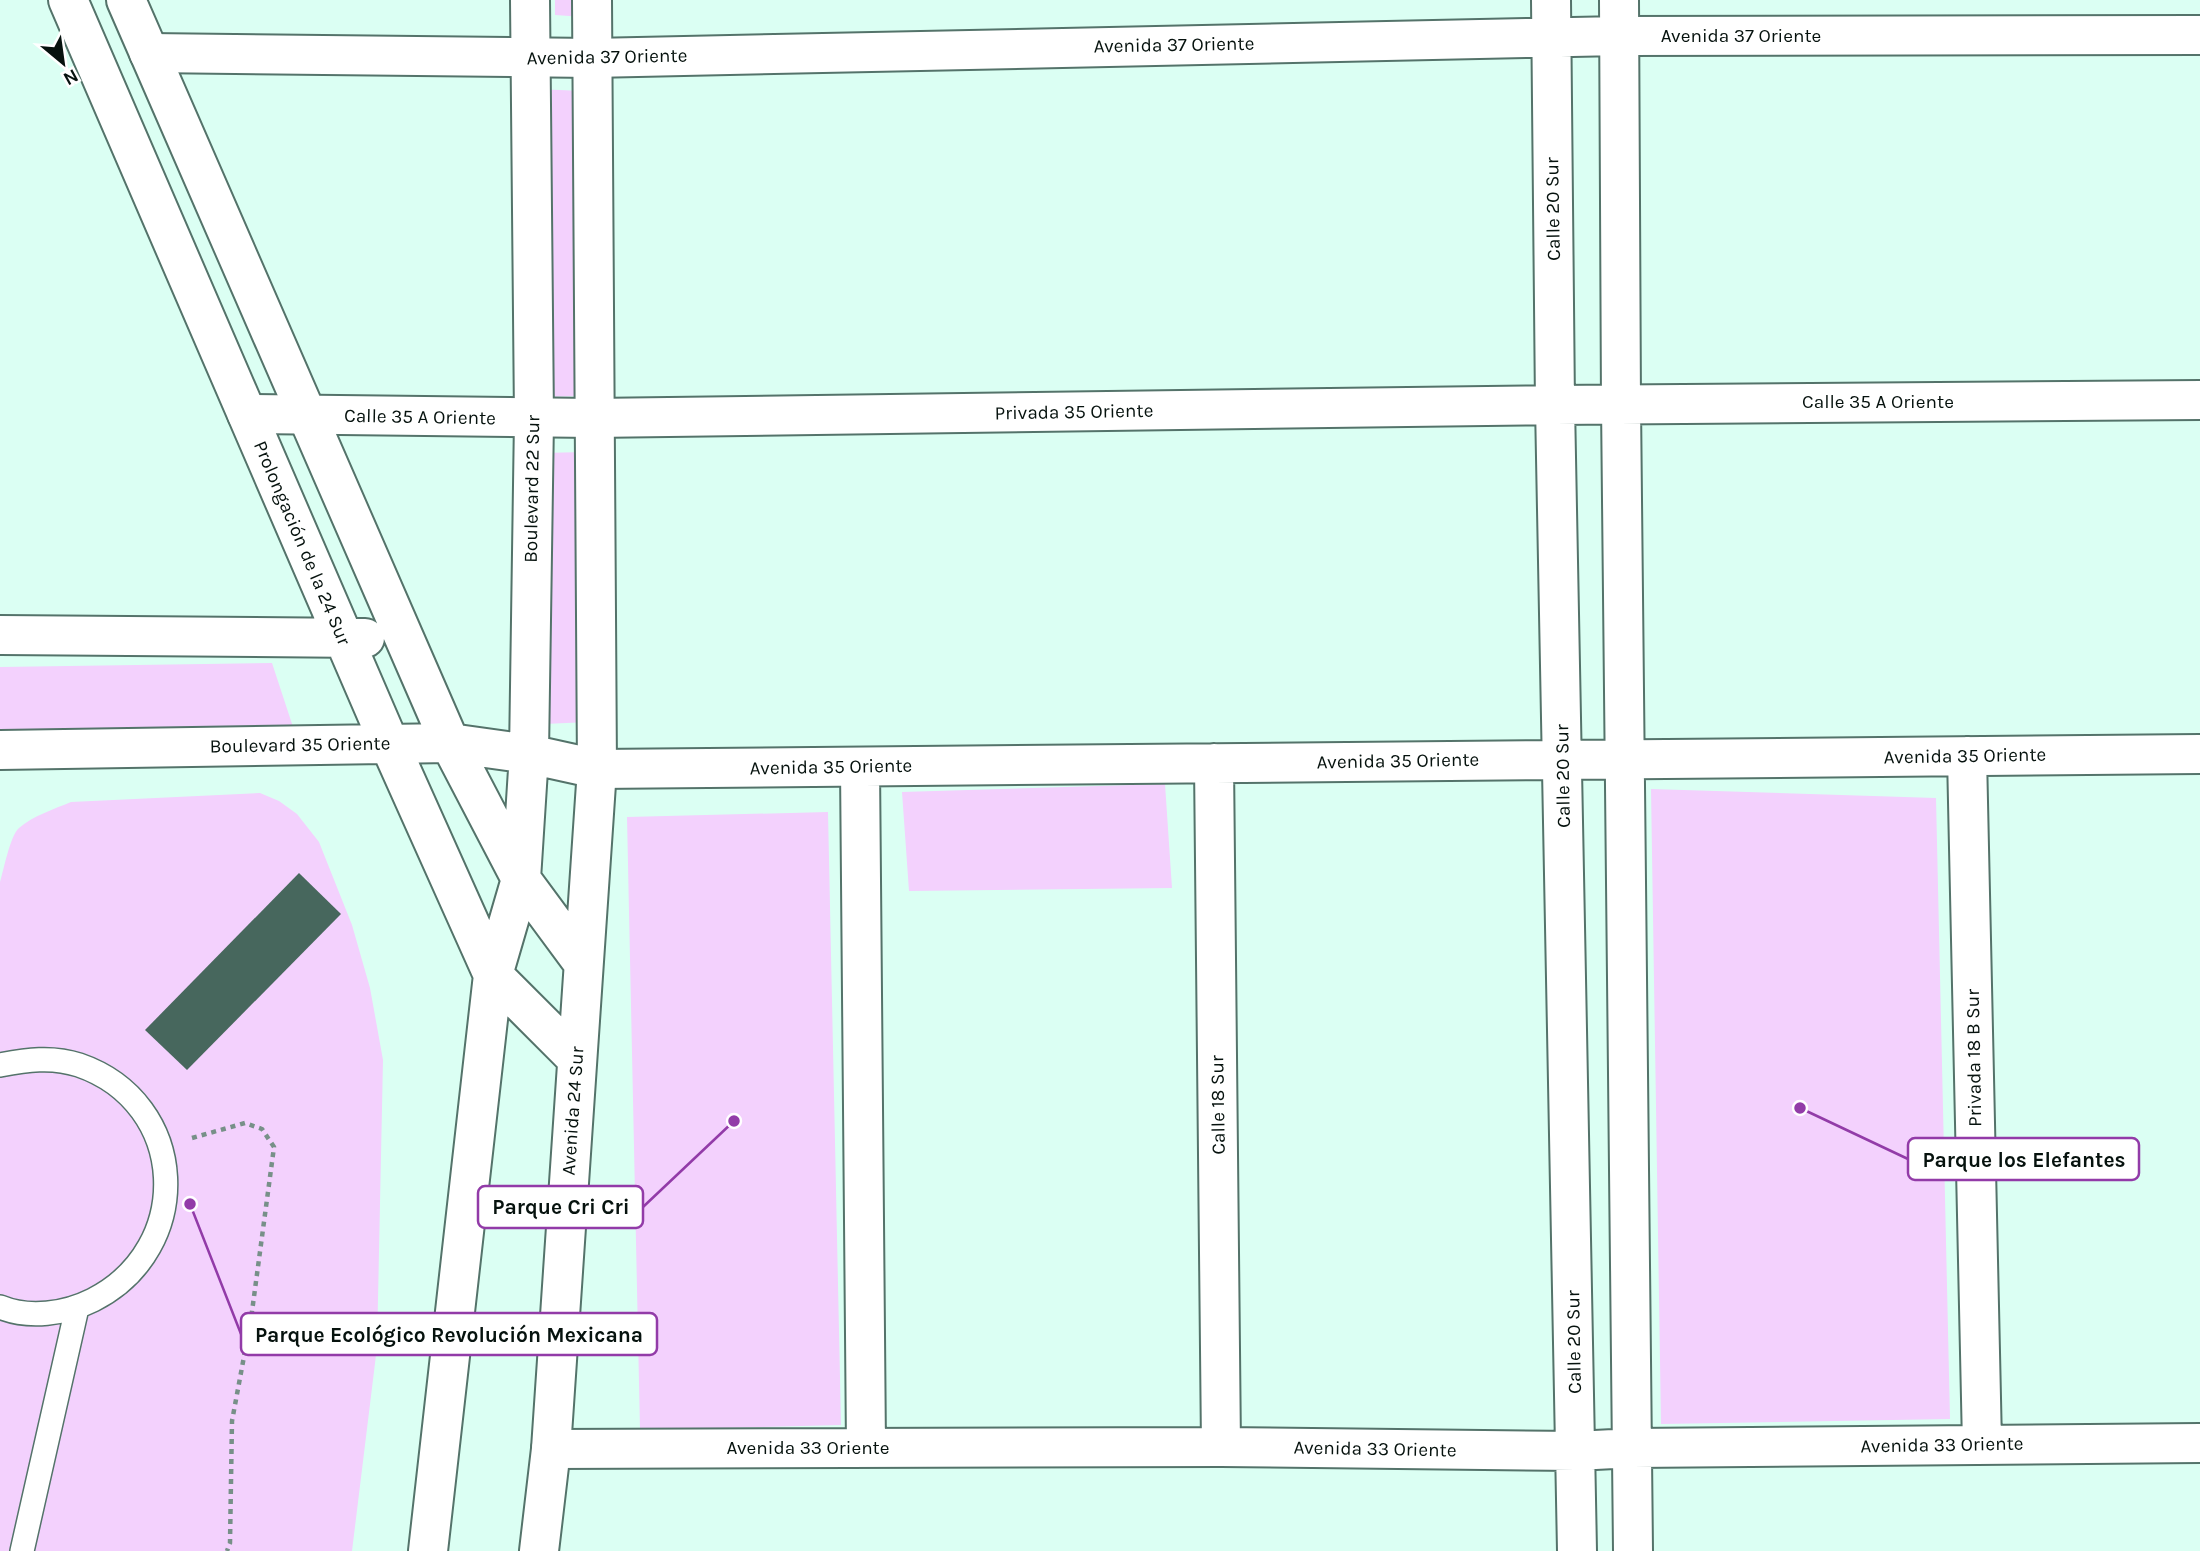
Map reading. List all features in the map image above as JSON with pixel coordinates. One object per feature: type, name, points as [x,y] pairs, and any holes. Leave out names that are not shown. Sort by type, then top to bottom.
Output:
[{"type":"street","name":"Prolongación de la 24 Sur","points":[[68,0],[343,639],[493,975],[577,1059]]},
{"type":"street","points":[[126,0],[450,743],[520,879],[583,963]]},
{"type":"street","name":"Boulevard 22 Sur","points":[[493,975],[520,879],[529,754],[534,419],[530,0]]},
{"type":"street","points":[[583,963],[597,769],[592,0]]},
{"type":"street","name":"Avenida 37 Oriente","points":[[149,53],[592,58],[1551,18],[2200,35]]},
{"type":"street","name":"Calle 20 Sur","points":[[1551,18],[1555,405],[1577,1551]]},
{"type":"street","points":[[1619,18],[1633,1551]]},
{"type":"street","name":"Calle 35 A Oriente","points":[[1555,405],[2200,400]]},
{"type":"street","name":"Privada 35 Oriente","points":[[593,418],[1555,405]]},
{"type":"street","name":"Calle 35 A Oriente","points":[[247,414],[593,418]]},
{"type":"street","points":[[0,635],[343,639],[402,635]]},
{"type":"street","name":"Boulevard 35 Oriente","points":[[0,750],[450,743],[529,754],[597,769]]},
{"type":"street","name":"Avenida 35 Oriente","points":[[597,769],[2200,754]]},
{"type":"street","name":"Privada 18 B Sur","points":[[1967,756],[1982,1444]]},
{"type":"street","name":"Calle 18 Sur","points":[[1214,763],[1221,1447]]},
{"type":"street","points":[[860,766],[866,1447]]},
{"type":"street","name":"Avenida 24 Sur","points":[[539,1551],[551,1449],[583,963]]},
{"type":"street","points":[[428,1551],[493,975]]},
{"type":"street","name":"Avenida 33 Oriente","points":[[551,1449],[1221,1447],[1576,1451],[1633,1448],[2200,1443]]},
{"type":"lane","points":[[0,1065],[38,1058],[78,1065],[114,1083],[143,1111],[161,1147],[167,1186],[160,1226],[142,1262],[113,1290],[77,1308],[43,1314],[0,1307]]},
{"type":"lane","points":[[22,1551],[77,1308]]},
{"type":"path","points":[[161,1147],[246,1123],[262,1129],[274,1147],[251,1319],[232,1421],[230,1543],[227,1551]]},
{"type":"shaded area","points":[[555,0],[584,0],[584,17],[555,15]]},
{"type":"shaded area","points":[[537,89],[582,91],[583,396],[539,397]]},
{"type":"shaded area","points":[[587,452],[589,722],[544,724],[541,453]]},
{"type":"shaded area","points":[[272,663],[294,730],[0,733],[0,667]]},
{"type":"shaded area","points":[[1165,784],[1172,888],[909,891],[902,792]]},
{"type":"shaded area","points":[[1651,789],[1936,798],[1950,1419],[1661,1424]]},
{"type":"shaded area","points":[[260,793],[279,801],[297,814],[319,842],[352,925],[370,988],[383,1060],[377,1347],[352,1551],[0,1551],[0,882],[10,845],[19,828],[44,813],[71,802]]},
{"type":"shaded area","points":[[828,812],[841,1425],[640,1430],[627,817]]},
{"type":"building","points":[[299,873],[341,914],[187,1070],[145,1030]]},
{"type":"place","name":"Parque los Elefantes","points":[[1800,1108]]},
{"type":"place","name":"Parque Cri Cri","points":[[734,1121]]},
{"type":"place","name":"Parque Ecológico Revolución Mexicana","points":[[190,1204]]}]
